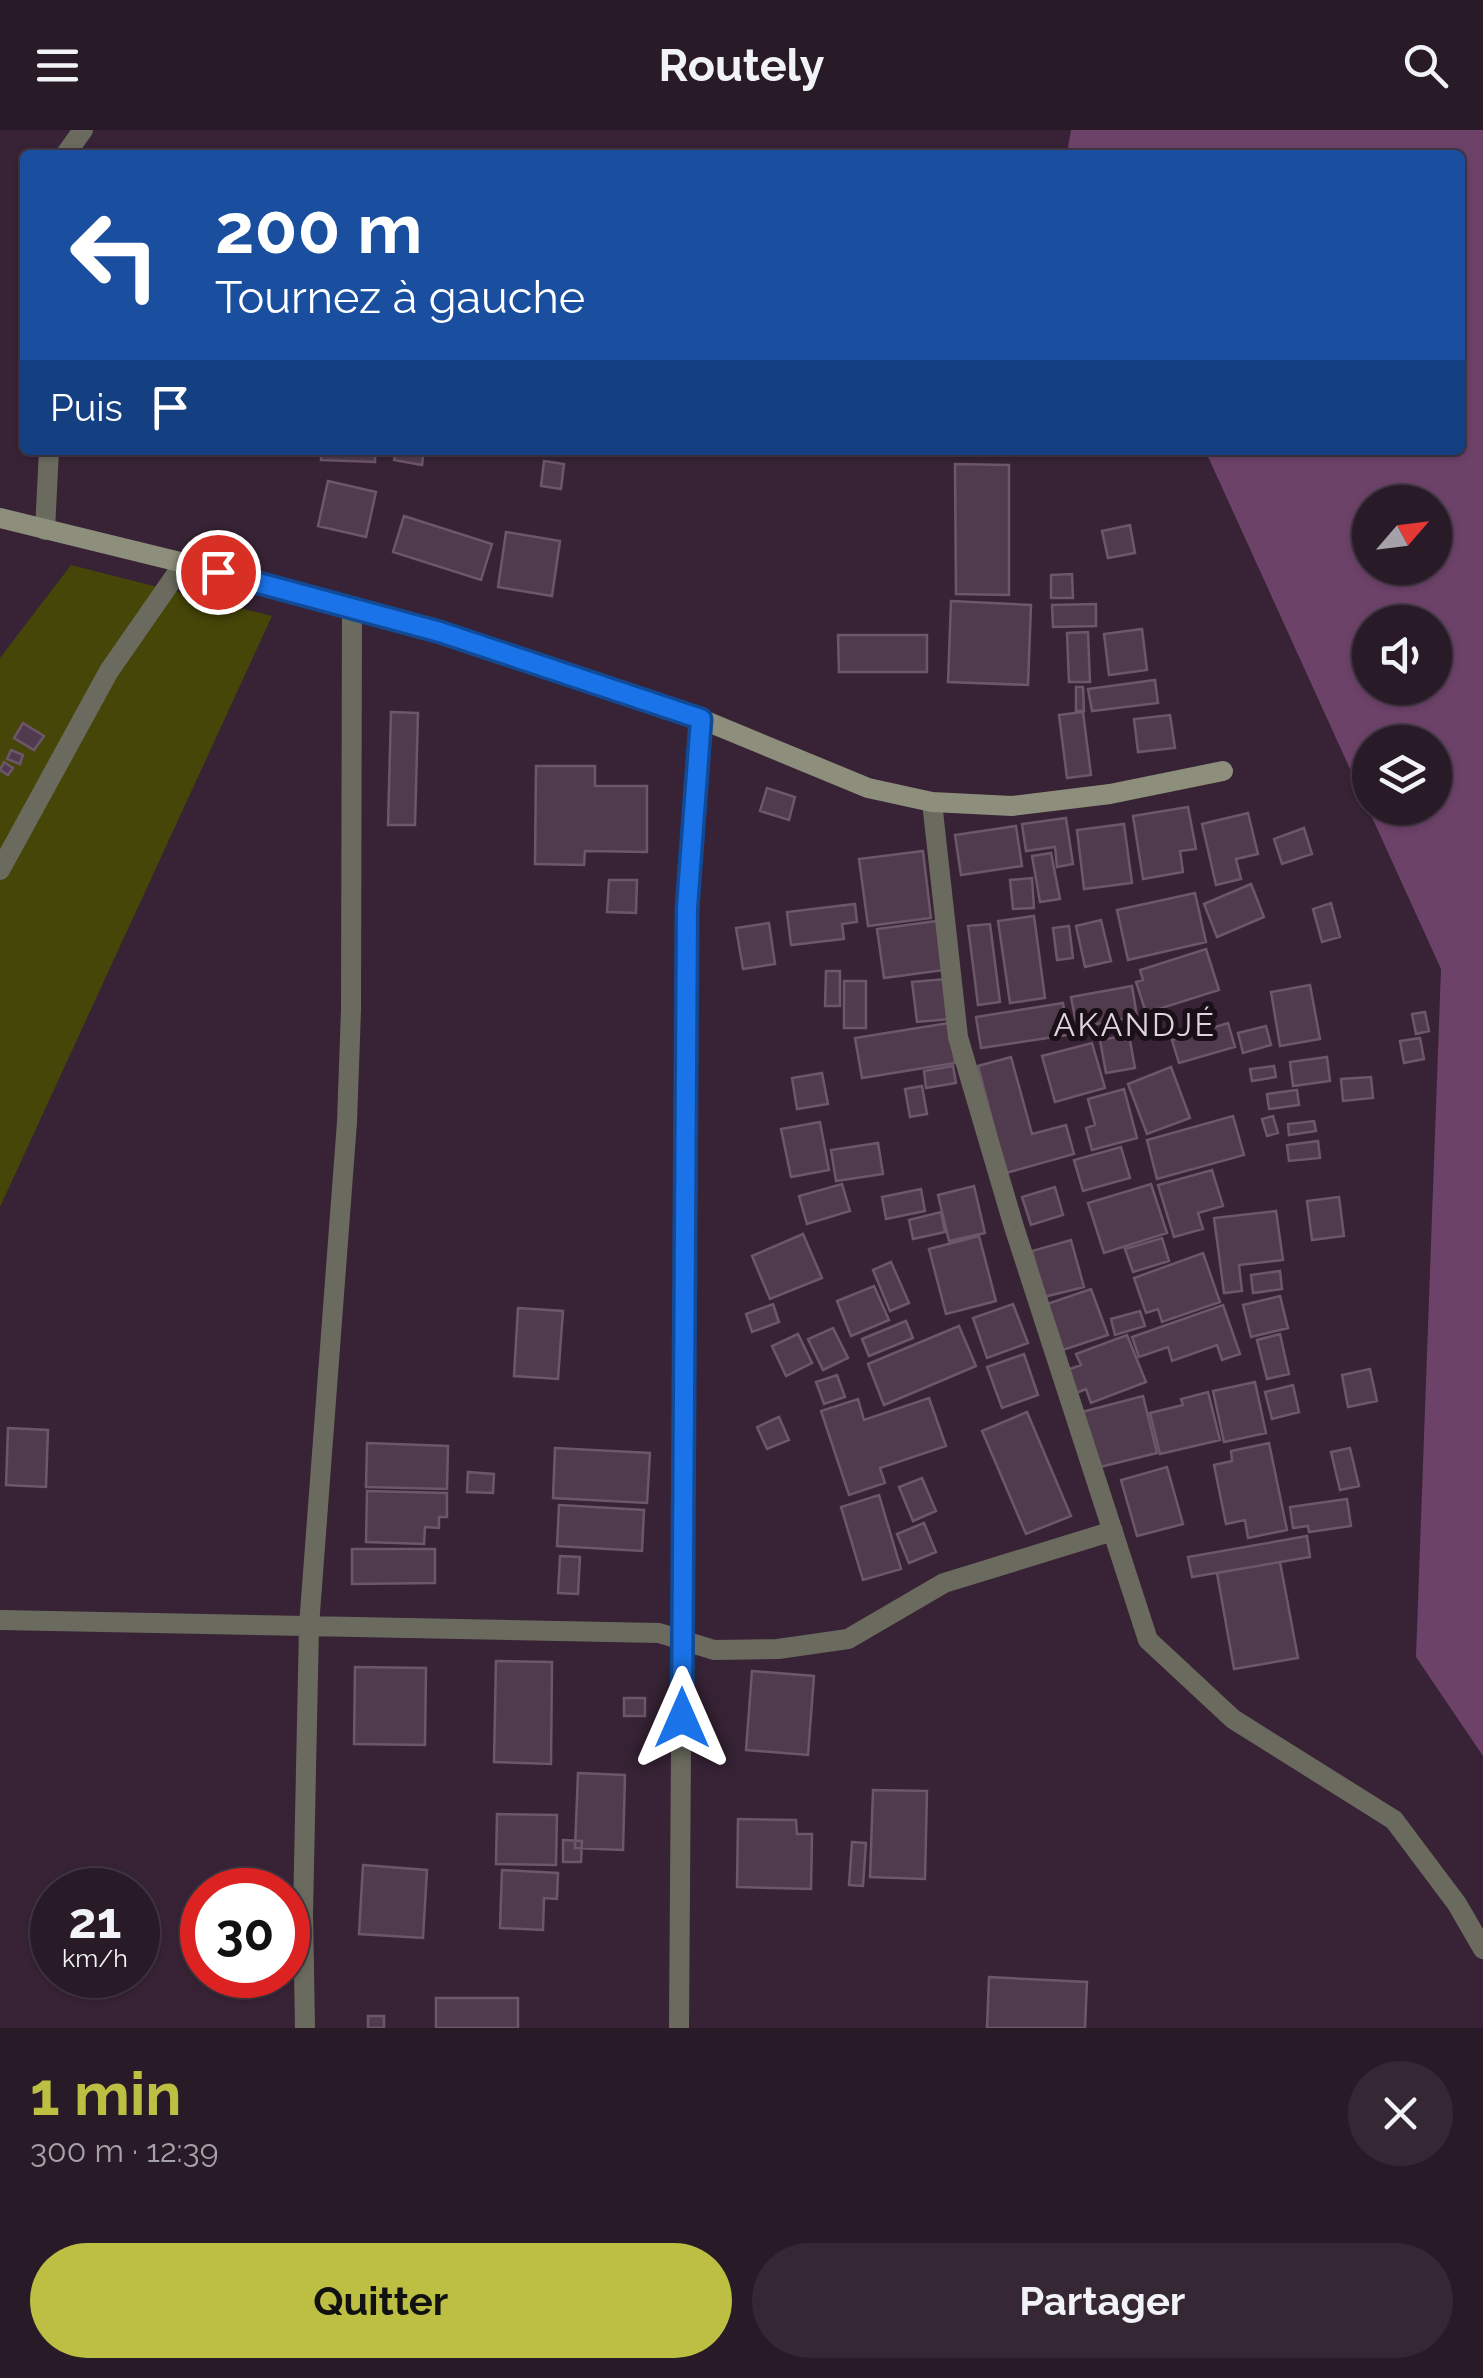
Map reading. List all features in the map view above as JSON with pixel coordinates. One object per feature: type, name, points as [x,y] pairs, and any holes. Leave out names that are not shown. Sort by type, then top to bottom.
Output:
[{"type":"street","points":[[45,530],[49,455]]},
{"type":"street","points":[[0,518],[440,632],[701,719],[868,788],[932,802],[1012,806],[1110,794],[1222,771]]},
{"type":"street","points":[[0,870],[109,671],[184,563]]},
{"type":"street","points":[[305,2028],[302,1914],[309,1626],[347,1122],[351,1010],[352,608]]},
{"type":"street","points":[[678,2028],[687,908],[701,719]]},
{"type":"street","points":[[932,802],[958,1037],[1014,1226],[1148,1640],[1233,1719],[1394,1820],[1457,1904],[1483,1949]]},
{"type":"street","points":[[0,1620],[658,1634],[714,1650],[778,1649],[848,1639],[944,1583],[1112,1531]]},
{"type":"shaded area","points":[[1071,130],[1483,130],[1483,1756],[1416,1657],[1441,969],[1376,825],[1452,825],[1452,725],[1352,725],[1352,773],[1207,455],[1465,455],[1465,150],[1068,147]]},
{"type":"shaded area","points":[[71,565],[272,616],[0,1207],[0,658]]},
{"type":"building","points":[[321,455],[375,455],[375,462],[321,460]]},
{"type":"building","points":[[395,455],[423,455],[422,465],[394,460]]},
{"type":"building","points":[[544,461],[564,464],[561,489],[541,486]]},
{"type":"building","points":[[955,464],[1009,465],[1009,595],[956,594]]},
{"type":"building","points":[[328,481],[376,492],[366,537],[318,526]]},
{"type":"building","points":[[404,516],[492,544],[481,580],[393,552]]},
{"type":"building","points":[[1130,525],[1135,553],[1108,558],[1102,531]]},
{"type":"building","points":[[506,532],[560,541],[552,596],[498,587]]},
{"type":"building","points":[[1072,574],[1073,598],[1051,598],[1051,575]]},
{"type":"building","points":[[951,601],[1031,605],[1028,685],[948,682]]},
{"type":"building","points":[[1096,604],[1096,626],[1053,627],[1052,605]]},
{"type":"building","points":[[1142,629],[1147,670],[1109,675],[1104,634]]},
{"type":"building","points":[[1088,632],[1090,682],[1069,682],[1067,633]]},
{"type":"building","points":[[838,635],[927,635],[927,672],[839,672]]},
{"type":"building","points":[[1155,680],[1158,703],[1092,711],[1088,689]]},
{"type":"building","points":[[1076,687],[1083,687],[1084,711],[1076,711]]},
{"type":"building","points":[[391,712],[418,713],[415,825],[388,825]]},
{"type":"building","points":[[1083,712],[1091,775],[1067,778],[1059,715]]},
{"type":"building","points":[[1170,715],[1175,748],[1138,752],[1134,719]]},
{"type":"building","points":[[23,723],[44,736],[34,750],[14,738]]},
{"type":"building","points":[[11,750],[23,755],[20,764],[7,759]]},
{"type":"building","points":[[4,762],[13,768],[8,775],[0,770]]},
{"type":"building","points":[[536,766],[595,766],[595,786],[647,786],[647,852],[585,851],[584,865],[535,864]]},
{"type":"building","points":[[767,788],[795,797],[789,820],[760,811]]},
{"type":"building","points":[[1188,807],[1196,849],[1180,851],[1183,872],[1143,879],[1133,816]]},
{"type":"building","points":[[1248,813],[1258,854],[1236,859],[1241,879],[1216,885],[1202,824]]},
{"type":"building","points":[[1066,818],[1073,864],[1057,867],[1055,847],[1026,851],[1022,824]]},
{"type":"building","points":[[1124,824],[1132,883],[1084,889],[1077,830]]},
{"type":"building","points":[[1016,826],[1022,866],[961,875],[955,835]]},
{"type":"building","points":[[1304,828],[1312,854],[1282,864],[1274,839]]},
{"type":"building","points":[[923,851],[931,918],[868,926],[859,859]]},
{"type":"building","points":[[1051,853],[1060,899],[1040,902],[1032,856]]},
{"type":"building","points":[[1032,878],[1034,908],[1013,909],[1010,880]]},
{"type":"building","points":[[609,880],[637,880],[636,913],[607,912]]},
{"type":"building","points":[[1251,884],[1264,917],[1217,937],[1204,904]]},
{"type":"building","points":[[1195,893],[1206,942],[1128,960],[1117,910]]},
{"type":"building","points":[[1331,903],[1340,937],[1322,942],[1313,909]]},
{"type":"building","points":[[855,904],[857,922],[842,924],[844,939],[791,945],[787,912]]},
{"type":"building","points":[[1034,916],[1045,998],[1010,1003],[998,921]]},
{"type":"building","points":[[1101,920],[1111,961],[1085,967],[1076,926]]},
{"type":"building","points":[[937,921],[944,970],[884,978],[877,929]]},
{"type":"building","points":[[769,923],[775,964],[743,969],[736,928]]},
{"type":"building","points":[[990,924],[1000,1002],[978,1005],[968,926]]},
{"type":"building","points":[[1069,926],[1073,958],[1057,960],[1053,928]]},
{"type":"building","points":[[1206,949],[1219,990],[1146,1013],[1136,982],[1143,980],[1140,970]]},
{"type":"building","points":[[826,971],[840,971],[840,1006],[825,1006]]},
{"type":"building","points":[[946,979],[950,1019],[917,1022],[912,982]]},
{"type":"building","points":[[844,981],[866,981],[866,1028],[844,1028]]},
{"type":"building","points":[[1310,985],[1320,1039],[1280,1046],[1271,992]]},
{"type":"building","points":[[1132,986],[1137,1016],[1077,1028],[1071,997]]},
{"type":"building","points":[[1063,1003],[1068,1035],[981,1048],[976,1017]]},
{"type":"building","points":[[1425,1012],[1429,1031],[1416,1034],[1412,1014]]},
{"type":"building","points":[[949,1023],[955,1063],[862,1078],[855,1038]]},
{"type":"building","points":[[1228,1023],[1235,1047],[1179,1063],[1172,1040]]},
{"type":"building","points":[[1266,1026],[1271,1045],[1243,1053],[1238,1033]]},
{"type":"building","points":[[1129,1035],[1135,1068],[1106,1073],[1100,1040]]},
{"type":"building","points":[[1420,1038],[1424,1059],[1404,1063],[1400,1041]]},
{"type":"building","points":[[1092,1043],[1105,1088],[1055,1102],[1042,1056]]},
{"type":"building","points":[[1011,1057],[1032,1134],[1066,1125],[1074,1154],[1006,1173],[978,1066]]},
{"type":"building","points":[[1327,1057],[1330,1081],[1293,1086],[1290,1062]]},
{"type":"building","points":[[953,1066],[956,1083],[926,1088],[924,1071]]},
{"type":"building","points":[[1274,1066],[1276,1077],[1252,1081],[1250,1069]]},
{"type":"building","points":[[1171,1067],[1190,1118],[1147,1134],[1128,1084]]},
{"type":"building","points":[[822,1073],[828,1104],[797,1109],[792,1078]]},
{"type":"building","points":[[1371,1077],[1373,1098],[1343,1101],[1341,1079]]},
{"type":"building","points":[[922,1086],[927,1114],[910,1117],[905,1089]]},
{"type":"building","points":[[1124,1089],[1137,1138],[1092,1150],[1086,1128],[1095,1125],[1088,1099]]},
{"type":"building","points":[[1297,1090],[1299,1105],[1269,1109],[1267,1094]]},
{"type":"building","points":[[1233,1116],[1244,1155],[1157,1179],[1147,1140]]},
{"type":"building","points":[[1273,1116],[1278,1133],[1267,1136],[1262,1119]]},
{"type":"building","points":[[1314,1121],[1316,1131],[1289,1135],[1288,1124]]},
{"type":"building","points":[[820,1122],[829,1170],[791,1177],[781,1129]]},
{"type":"building","points":[[1318,1141],[1320,1158],[1289,1161],[1287,1145]]},
{"type":"building","points":[[878,1143],[883,1174],[836,1181],[831,1150]]},
{"type":"building","points":[[1121,1147],[1130,1178],[1083,1191],[1074,1160]]},
{"type":"building","points":[[1212,1170],[1223,1206],[1198,1213],[1203,1229],[1174,1237],[1158,1185]]},
{"type":"building","points":[[842,1184],[850,1211],[807,1224],[799,1196]]},
{"type":"building","points":[[1151,1184],[1167,1233],[1104,1253],[1088,1203]]},
{"type":"building","points":[[974,1186],[985,1233],[949,1241],[938,1195]]},
{"type":"building","points":[[1055,1187],[1063,1215],[1031,1225],[1022,1197]]},
{"type":"building","points":[[921,1189],[925,1211],[886,1219],[882,1197]]},
{"type":"building","points":[[1339,1197],[1344,1236],[1312,1240],[1307,1201]]},
{"type":"building","points":[[1276,1211],[1283,1260],[1239,1265],[1242,1291],[1224,1293],[1214,1218]]},
{"type":"building","points":[[941,1212],[945,1232],[913,1239],[909,1220]]},
{"type":"building","points":[[803,1234],[822,1278],[770,1299],[752,1256]]},
{"type":"building","points":[[979,1236],[996,1301],[946,1314],[929,1249]]},
{"type":"building","points":[[1162,1238],[1169,1261],[1133,1272],[1125,1249]]},
{"type":"building","points":[[1071,1240],[1084,1287],[1044,1297],[1032,1251]]},
{"type":"building","points":[[1203,1253],[1220,1302],[1162,1322],[1158,1309],[1146,1313],[1134,1278]]},
{"type":"building","points":[[891,1262],[909,1303],[890,1311],[873,1270]]},
{"type":"building","points":[[1280,1271],[1282,1289],[1253,1293],[1251,1275]]},
{"type":"building","points":[[874,1286],[889,1320],[851,1336],[837,1301]]},
{"type":"building","points":[[1091,1289],[1108,1335],[1063,1350],[1047,1304]]},
{"type":"building","points":[[1280,1296],[1288,1328],[1251,1337],[1243,1305]]},
{"type":"building","points":[[773,1304],[779,1322],[752,1332],[746,1314]]},
{"type":"building","points":[[1013,1304],[1028,1343],[987,1358],[973,1318]]},
{"type":"building","points":[[1223,1305],[1240,1354],[1222,1360],[1217,1345],[1172,1361],[1168,1347],[1139,1357],[1132,1337]]},
{"type":"building","points":[[518,1308],[563,1311],[558,1379],[514,1376]]},
{"type":"building","points":[[1140,1311],[1145,1326],[1115,1335],[1111,1319]]},
{"type":"building","points":[[906,1321],[913,1338],[869,1356],[862,1339]]},
{"type":"building","points":[[959,1326],[976,1366],[884,1405],[868,1364]]},
{"type":"building","points":[[833,1328],[848,1358],[823,1370],[808,1339]]},
{"type":"building","points":[[798,1334],[812,1363],[786,1376],[772,1346]]},
{"type":"building","points":[[1280,1334],[1289,1374],[1267,1379],[1257,1340]]},
{"type":"building","points":[[1127,1335],[1146,1382],[1091,1403],[1086,1389],[1076,1393],[1067,1370],[1081,1365],[1076,1354]]},
{"type":"building","points":[[1024,1354],[1038,1395],[1002,1408],[987,1367]]},
{"type":"building","points":[[1370,1369],[1377,1401],[1348,1407],[1342,1375]]},
{"type":"building","points":[[837,1375],[845,1397],[824,1404],[816,1382]]},
{"type":"building","points":[[1255,1382],[1266,1433],[1224,1442],[1213,1391]]},
{"type":"building","points":[[1293,1385],[1299,1412],[1272,1419],[1265,1392]]},
{"type":"building","points":[[1208,1392],[1220,1440],[1160,1454],[1150,1413],[1183,1405],[1181,1399]]},
{"type":"building","points":[[1143,1396],[1157,1453],[1096,1468],[1082,1412]]},
{"type":"building","points":[[929,1398],[946,1446],[880,1468],[885,1483],[849,1495],[821,1411],[858,1399],[864,1420]]},
{"type":"building","points":[[1027,1412],[1071,1516],[1026,1534],[982,1431]]},
{"type":"building","points":[[779,1417],[789,1440],[767,1449],[757,1427]]},
{"type":"building","points":[[8,1428],[48,1430],[46,1487],[6,1485]]},
{"type":"building","points":[[367,1443],[448,1446],[447,1489],[366,1487]]},
{"type":"building","points":[[1269,1443],[1287,1530],[1248,1538],[1245,1520],[1226,1524],[1214,1465],[1232,1461],[1231,1451]]},
{"type":"building","points":[[555,1448],[650,1453],[647,1503],[553,1498]]},
{"type":"building","points":[[1350,1448],[1359,1486],[1340,1490],[1331,1452]]},
{"type":"building","points":[[1167,1467],[1183,1524],[1137,1536],[1121,1480]]},
{"type":"building","points":[[468,1472],[494,1474],[493,1493],[467,1492]]},
{"type":"building","points":[[922,1478],[936,1511],[913,1521],[899,1487]]},
{"type":"building","points":[[367,1491],[447,1493],[447,1517],[439,1517],[439,1528],[425,1527],[424,1544],[366,1542]]},
{"type":"building","points":[[879,1495],[901,1569],[863,1580],[841,1507]]},
{"type":"building","points":[[1347,1499],[1351,1526],[1309,1532],[1308,1526],[1293,1528],[1290,1507]]},
{"type":"building","points":[[559,1505],[644,1510],[642,1551],[557,1546]]},
{"type":"building","points":[[924,1523],[936,1552],[909,1563],[897,1534]]},
{"type":"building","points":[[1307,1536],[1310,1557],[1192,1577],[1188,1557]]},
{"type":"building","points":[[352,1549],[435,1549],[435,1583],[352,1584]]},
{"type":"building","points":[[560,1556],[580,1557],[578,1594],[558,1593]]},
{"type":"building","points":[[1280,1562],[1298,1658],[1234,1669],[1217,1573]]},
{"type":"building","points":[[496,1661],[552,1662],[551,1764],[494,1762]]},
{"type":"building","points":[[355,1667],[426,1668],[425,1745],[354,1744]]},
{"type":"building","points":[[752,1671],[814,1676],[808,1755],[746,1750]]},
{"type":"building","points":[[624,1698],[645,1698],[645,1716],[624,1716]]},
{"type":"building","points":[[578,1773],[625,1775],[623,1850],[575,1848]]},
{"type":"building","points":[[873,1790],[927,1791],[925,1879],[870,1877]]},
{"type":"building","points":[[497,1814],[557,1815],[556,1865],[496,1864]]},
{"type":"building","points":[[738,1819],[796,1820],[797,1834],[812,1834],[811,1889],[737,1887]]},
{"type":"building","points":[[563,1840],[582,1841],[581,1862],[563,1862]]},
{"type":"building","points":[[852,1842],[866,1843],[863,1886],[849,1885]]},
{"type":"building","points":[[363,1865],[427,1870],[423,1938],[359,1934]]},
{"type":"building","points":[[502,1870],[558,1873],[557,1899],[544,1898],[543,1930],[500,1928]]},
{"type":"building","points":[[989,1977],[1087,1982],[1085,2028],[987,2028]]},
{"type":"building","points":[[436,1998],[518,1998],[518,2028],[436,2028]]},
{"type":"building","points":[[368,2016],[384,2016],[384,2028],[368,2028]]},
{"type":"district","name":"AKANDJÉ","points":[[1135,1025]]},
{"type":"route","points":[[218,572],[440,632],[701,719],[687,908],[682,1718]]}]
